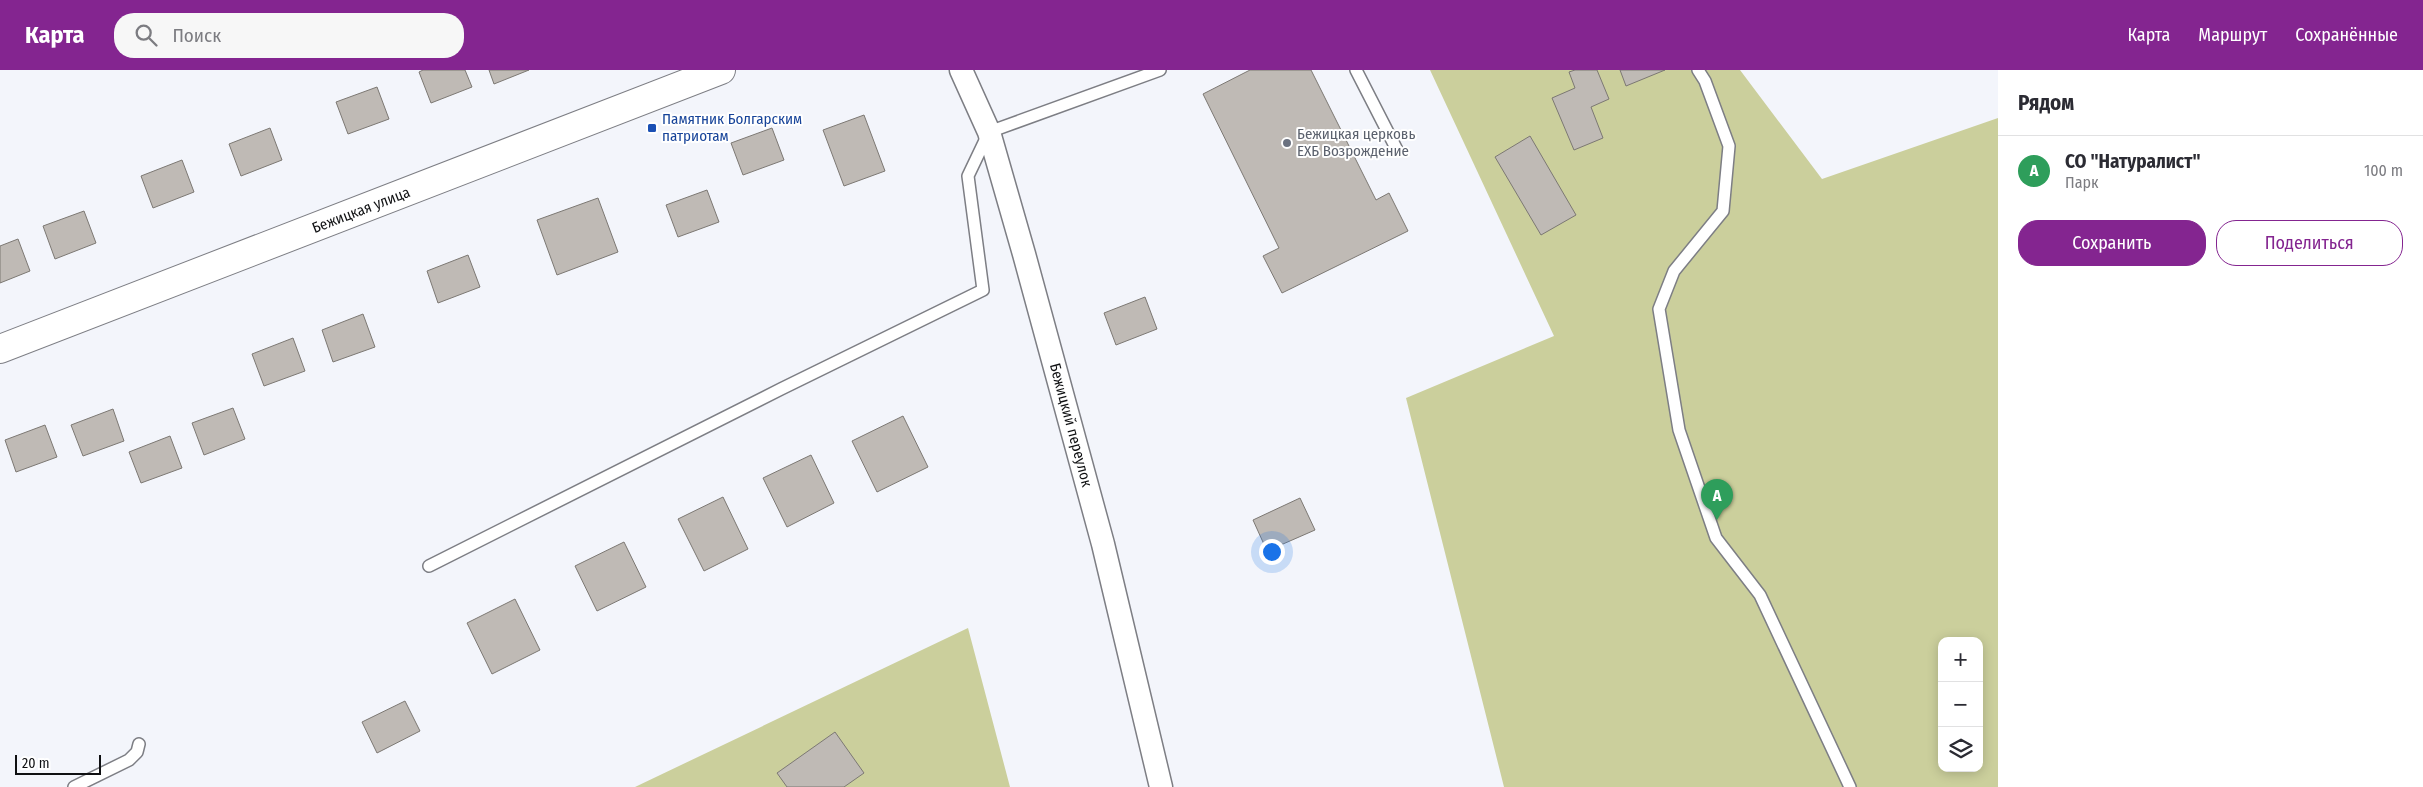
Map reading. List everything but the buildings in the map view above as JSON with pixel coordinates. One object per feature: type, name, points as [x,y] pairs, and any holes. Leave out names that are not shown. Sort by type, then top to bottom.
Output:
[{"type":"street","name":"Бежицкая улица","points":[[0,349],[721,70]]},
{"type":"street","name":"Бежицкий переулок","points":[[960,70],[989,132],[1024,254],[1103,544],[1161,787]]},
{"type":"lane","points":[[429,566],[780,388],[983,290],[968,176],[989,132],[1160,70]]},
{"type":"lane","points":[[1356,70],[1397,150]]},
{"type":"lane","points":[[1698,70],[1705,81],[1729,146],[1724,212],[1674,271],[1659,309],[1679,430],[1716,538],[1760,595],[1850,787]]},
{"type":"lane","points":[[74,787],[129,760],[137,752],[139,744]]},
{"type":"green space","points":[[1430,70],[1740,70],[1822,179],[1998,118],[1998,787],[1504,787],[1406,398],[1554,336]]},
{"type":"green space","points":[[968,628],[1010,787],[635,787]]},
{"type":"place","name":"Памятник Болгарским патриотам","points":[[652,128]]},
{"type":"place","name":"Бежицкая церковь ЕХБ Возрождение","points":[[1287,143]]},
{"type":"place","name":"СО \"Натуралист\"","points":[[1717,520]]}]
